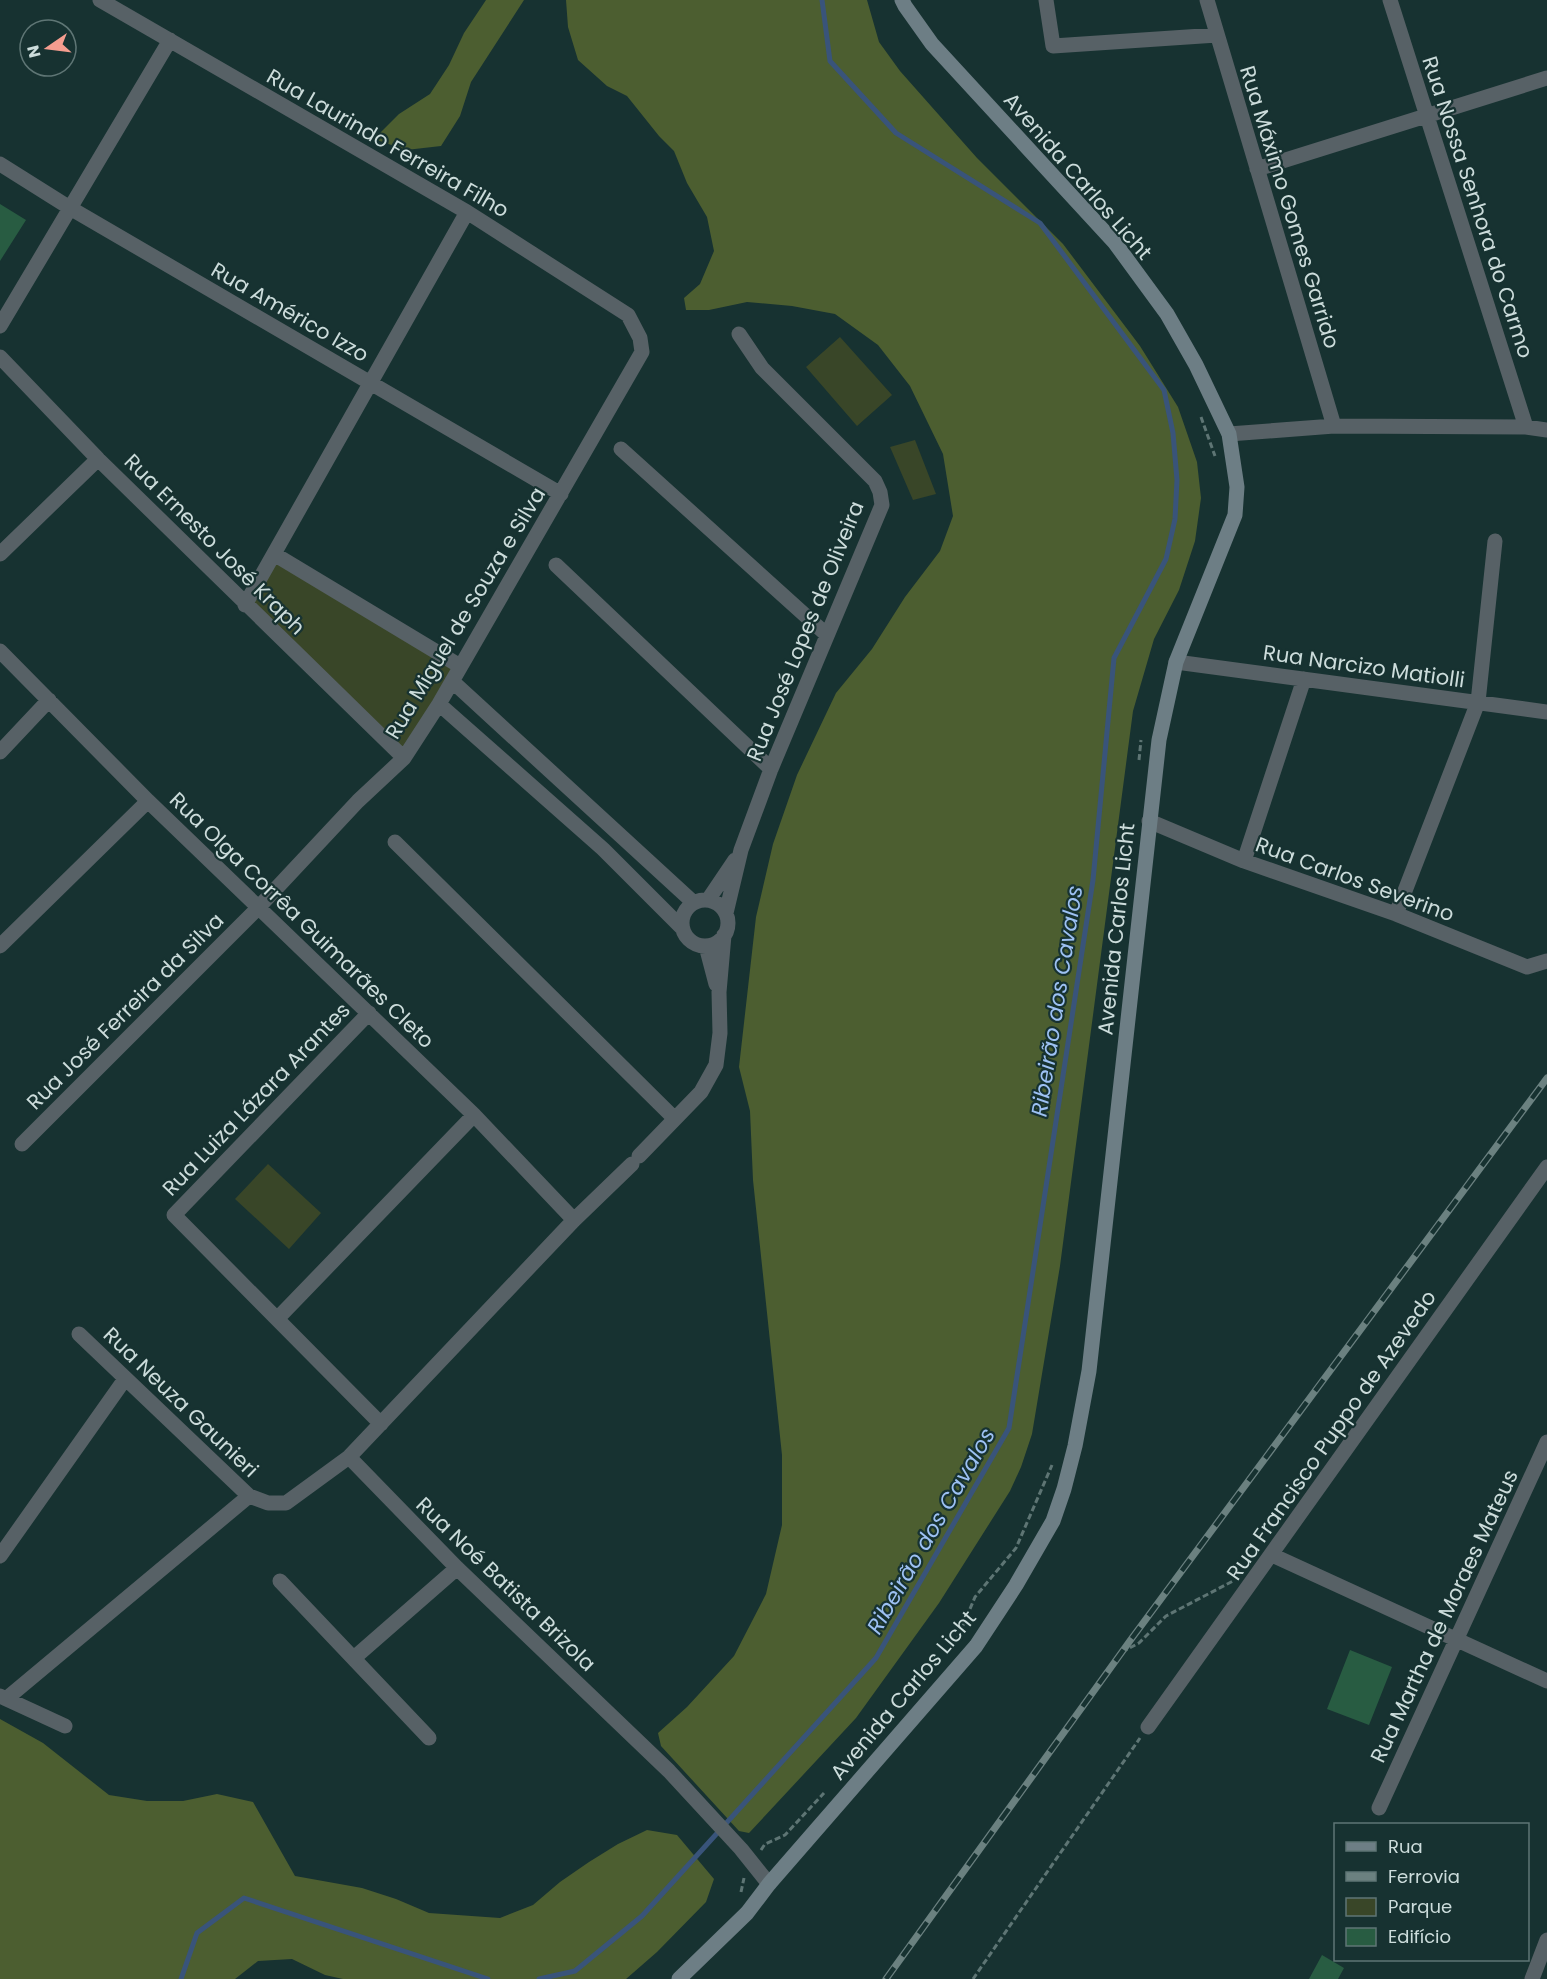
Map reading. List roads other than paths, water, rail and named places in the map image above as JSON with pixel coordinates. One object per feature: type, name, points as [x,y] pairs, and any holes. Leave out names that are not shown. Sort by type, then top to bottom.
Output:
[{"type":"main road","name":"Avenida Carlos Licht","points":[[679,1979],[747,1913],[769,1884],[976,1646],[1016,1585],[1053,1521],[1075,1446],[1089,1371],[1159,740],[1176,662],[1235,515],[1237,487],[1229,434],[1196,365],[1167,314],[1115,243],[932,44],[902,0]]},
{"type":"street","name":"Rua Laurindo Ferreira Filho","points":[[100,0],[467,212],[628,315],[640,338]]},
{"type":"street","points":[[1047,0],[1053,46],[1217,35]]},
{"type":"street","name":"Rua Máximo Gomes Garrido","points":[[1207,0],[1334,426]]},
{"type":"street","name":"Rua Nossa Senhora do Carmo","points":[[1390,0],[1526,428]]},
{"type":"street","points":[[0,326],[170,40]]},
{"type":"street","points":[[1257,169],[1547,78]]},
{"type":"street","name":"Rua Américo Izzo","points":[[0,164],[70,208],[561,494]]},
{"type":"street","points":[[245,604],[467,212]]},
{"type":"street","name":"Rua José Lopes de Oliveira","points":[[726,913],[741,850],[771,769],[882,505],[880,492],[875,482],[762,368],[739,334]]},
{"type":"street","name":"Rua Miguel de Souza e Silva","points":[[258,908],[358,801],[404,758],[439,704],[642,352],[640,338]]},
{"type":"street","name":"Rua Ernesto José Kraph","points":[[0,357],[98,459],[404,758]]},
{"type":"street","points":[[1229,434],[1334,426],[1547,430]]},
{"type":"street","points":[[621,449],[827,635]]},
{"type":"street","points":[[0,554],[98,459]]},
{"type":"street","points":[[1396,914],[1478,702],[1495,541]]},
{"type":"street","points":[[274,554],[460,666]]},
{"type":"street","points":[[556,565],[771,769]]},
{"type":"street","name":"Rua Olga Corrêa Guimarães Cleto","points":[[0,651],[148,801],[474,1115],[574,1220]]},
{"type":"street","name":"Rua Narcizo Matiolli","points":[[1176,662],[1547,712]]},
{"type":"street","points":[[1244,861],[1304,679]]},
{"type":"street","points":[[439,704],[603,849],[683,929],[691,941],[705,946],[720,941],[727,928],[726,913],[716,903],[701,902],[452,681]]},
{"type":"street","points":[[0,752],[49,700]]},
{"type":"street","points":[[0,946],[148,801]]},
{"type":"street","name":"Rua Carlos Severino","points":[[1149,821],[1244,861],[1396,914],[1527,967],[1547,961]]},
{"type":"street","points":[[395,842],[675,1119]]},
{"type":"street","name":"Rua José Lopes de Oliveira","points":[[701,902],[741,850]]},
{"type":"street","points":[[683,929],[684,914],[701,902]]},
{"type":"street","name":"Rua José Ferreira da Silva","points":[[22,1144],[258,908]]},
{"type":"street","points":[[349,1457],[574,1220],[701,1092],[716,1065],[720,1033],[719,992],[724,935]]},
{"type":"street","points":[[705,946],[719,992]]},
{"type":"street","name":"Rua Luiza Lázara Arantes","points":[[277,1319],[174,1215],[369,1013]]},
{"type":"street","points":[[381,1424],[277,1319],[474,1115]]},
{"type":"street","name":"Rua Francisco Puppo de Azevedo","points":[[1148,1727],[1547,1167]]},
{"type":"street","name":"Rua Neuza Gaunieri","points":[[79,1334],[249,1496],[268,1503],[286,1503],[349,1457]]},
{"type":"street","points":[[0,1556],[125,1379]]},
{"type":"street","name":"Rua Martha de Moraes Mateus","points":[[1379,1808],[1547,1442]]},
{"type":"street","name":"Rua Noé Batista Brizola","points":[[349,1457],[457,1568],[669,1772],[741,1849],[769,1884]]},
{"type":"street","points":[[65,1726],[3,1697],[249,1496]]},
{"type":"street","points":[[1272,1555],[1547,1681]]},
{"type":"street","points":[[354,1658],[457,1568]]},
{"type":"street","points":[[280,1581],[429,1738]]},
{"type":"street","points":[[1532,1979],[1547,1940]]},
{"type":"waterway","name":"Ribeirão dos Cavalos","points":[[539,1979],[575,1971],[642,1916],[876,1658],[1009,1428],[1093,880],[1114,658],[1166,559],[1175,519],[1177,480],[1173,433],[1164,390],[1040,223],[896,133],[830,61],[822,0]]},
{"type":"waterway","name":"Ribeirão dos Cavalos","points":[[181,1979],[197,1933],[244,1898],[488,1979]]},
{"type":"railway","points":[[886,1979],[1132,1638],[1547,1078]]}]
